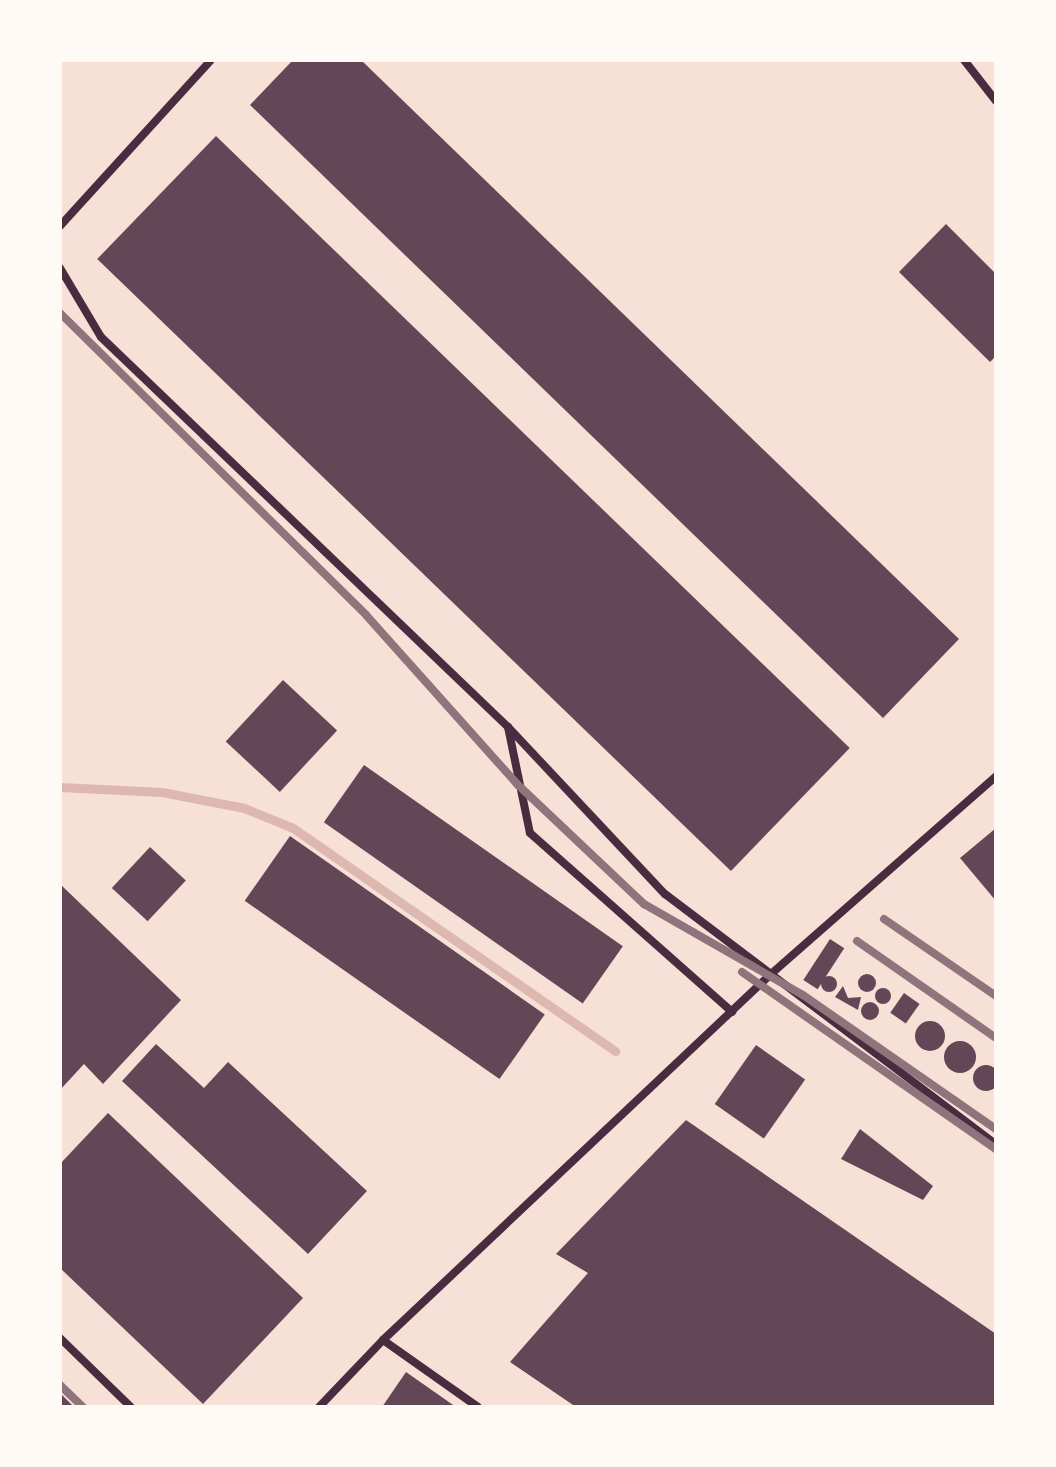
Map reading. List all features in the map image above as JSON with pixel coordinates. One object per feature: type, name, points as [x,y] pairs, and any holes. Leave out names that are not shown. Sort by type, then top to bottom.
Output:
[{"type":"lane","points":[[60,226],[211,60]]},
{"type":"lane","points":[[964,60],[996,101]]},
{"type":"lane","points":[[60,268],[101,337],[508,726],[664,894],[996,1144]]},
{"type":"lane","points":[[508,726],[530,832],[732,1012]]},
{"type":"lane","points":[[320,1407],[383,1340],[771,974],[996,776]]},
{"type":"lane","points":[[60,1338],[131,1407]]},
{"type":"lane","points":[[383,1340],[478,1407]]},
{"type":"building","points":[[293,60],[361,60],[959,639],[883,718],[250,105]]},
{"type":"building","points":[[216,136],[850,748],[731,871],[97,259]]},
{"type":"building","points":[[946,224],[996,274],[996,356],[990,362],[899,272]]},
{"type":"building","points":[[283,680],[337,730],[280,792],[226,741]]},
{"type":"building","points":[[364,765],[623,946],[583,1004],[324,822]]},
{"type":"building","points":[[996,828],[996,901],[960,858]]},
{"type":"building","points":[[290,836],[545,1014],[499,1079],[245,901]]},
{"type":"building","points":[[150,847],[186,880],[148,921],[112,888]]},
{"type":"building","points":[[60,884],[181,1000],[103,1084],[84,1064],[60,1090]]},
{"type":"building","points":[[830,939],[844,948],[818,989],[803,980]]},
{"type":"building","points":[[867,974],[876,983],[867,992],[858,983]]},
{"type":"building","points":[[829,976],[837,984],[829,992],[821,984]]},
{"type":"building","points":[[843,986],[848,998],[861,997],[858,1010],[835,997]]},
{"type":"building","points":[[883,988],[891,996],[883,1004],[875,996]]},
{"type":"building","points":[[904,993],[920,1004],[906,1024],[890,1013]]},
{"type":"building","points":[[870,1002],[879,1011],[870,1020],[861,1011]]},
{"type":"building","points":[[930,1021],[941,1025],[945,1036],[941,1047],[930,1051],[919,1047],[915,1036],[919,1025]]},
{"type":"building","points":[[960,1041],[971,1046],[976,1057],[971,1068],[960,1073],[949,1068],[944,1057],[949,1046]]},
{"type":"building","points":[[156,1044],[204,1088],[228,1062],[367,1191],[308,1254],[122,1081]]},
{"type":"building","points":[[756,1045],[805,1079],[764,1138],[715,1104]]},
{"type":"building","points":[[986,1065],[996,1068],[996,1088],[986,1091],[976,1088],[973,1078],[976,1068]]},
{"type":"building","points":[[108,1113],[303,1298],[203,1404],[60,1268],[60,1164]]},
{"type":"building","points":[[686,1120],[996,1334],[996,1407],[576,1407],[510,1362],[588,1273],[556,1254]]},
{"type":"building","points":[[860,1129],[933,1186],[923,1200],[841,1159]]},
{"type":"building","points":[[406,1372],[456,1407],[382,1407]]},
{"type":"building","points":[[60,1393],[74,1407],[60,1407]]},
{"type":"waterway","points":[[60,787],[162,792],[244,808],[293,828],[615,1051]]},
{"type":"railway","points":[[60,313],[366,615],[517,784],[644,904],[803,995],[996,1129]]},
{"type":"railway","points":[[884,919],[996,996]]},
{"type":"railway","points":[[857,941],[996,1038]]},
{"type":"railway","points":[[742,972],[996,1149]]},
{"type":"railway","points":[[60,1385],[83,1407]]}]
